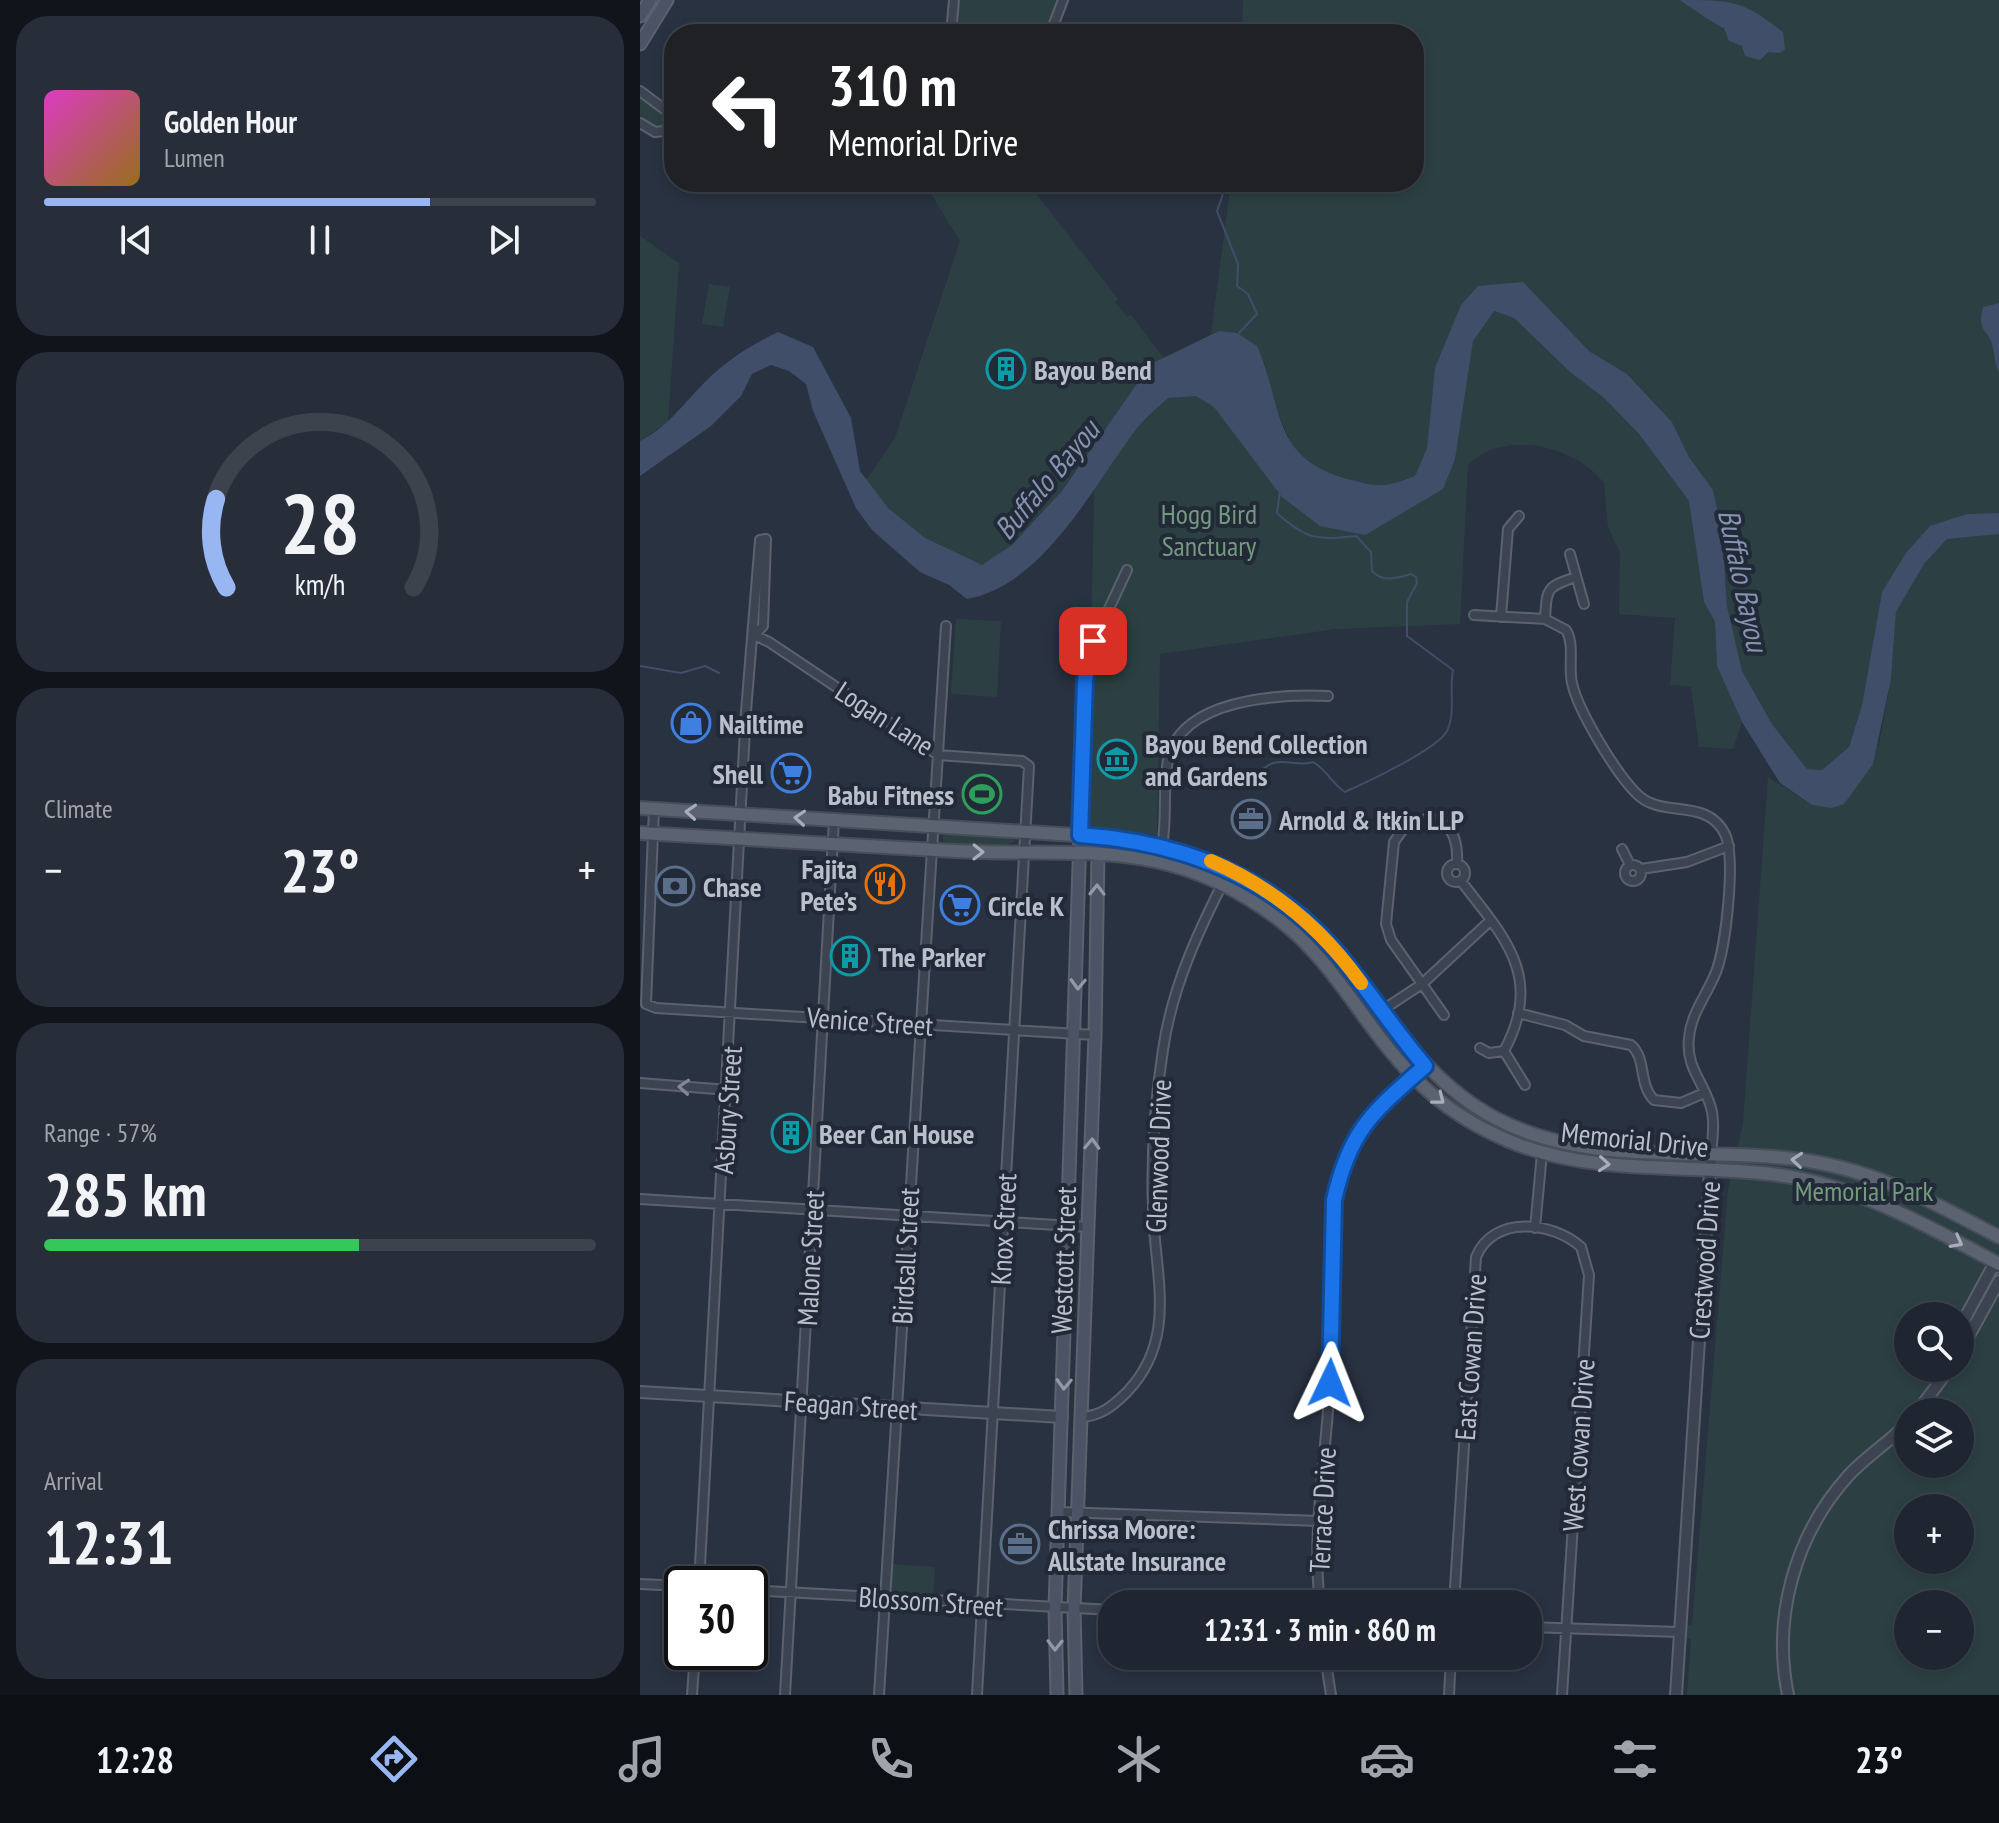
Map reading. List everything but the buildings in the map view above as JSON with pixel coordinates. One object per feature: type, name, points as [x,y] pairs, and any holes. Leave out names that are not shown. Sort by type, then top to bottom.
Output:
[{"type":"main road","points":[[640,16],[650,0]]},
{"type":"main road","points":[[640,44],[667,0]]},
{"type":"main road","name":"Memorial Drive","points":[[640,808],[1025,831],[1162,845],[1230,869],[1264,889],[1320,935],[1425,1066],[1468,1102],[1520,1129],[1584,1148],[1807,1161],[1868,1175],[1923,1196],[1999,1237]]},
{"type":"main road","name":"Memorial Drive","points":[[646,833],[930,849],[1082,850],[1158,861],[1223,884],[1276,917],[1322,959],[1413,1077],[1460,1115],[1490,1133],[1542,1153],[1601,1164],[1792,1177],[1848,1191],[1898,1211],[1999,1265]]},
{"type":"main road","points":[[1080,835],[1098,852]]},
{"type":"main road","name":"Westcott Street","points":[[1057,1695],[1055,1608],[1079,948],[1080,835]]},
{"type":"main road","name":"Westcott Street","points":[[1076,1695],[1074,1609],[1089,1227],[1098,852]]},
{"type":"main road","points":[[1276,917],[1291,919],[1309,935],[1320,935]]},
{"type":"main road","points":[[1079,948],[1097,948]]},
{"type":"main road","points":[[1369,1020],[1381,1011]]},
{"type":"main road","points":[[1460,1115],[1468,1102]]},
{"type":"main road","points":[[1542,1153],[1550,1147],[1573,1151],[1584,1148]]},
{"type":"main road","points":[[1062,1417],[1081,1417]]},
{"type":"street","points":[[952,24],[954,0]]},
{"type":"street","points":[[1054,24],[1063,0]]},
{"type":"street","points":[[640,91],[664,109]]},
{"type":"street","points":[[640,123],[655,132],[664,131]]},
{"type":"street","points":[[1501,617],[1508,529],[1519,516]]},
{"type":"street","points":[[1570,554],[1584,604]]},
{"type":"street","name":"Westcott Street","points":[[1080,835],[1087,656],[1127,570]]},
{"type":"street","name":"Asbury Street","points":[[700,1566],[742,815],[754,635],[763,626],[762,576]]},
{"type":"street","points":[[1545,619],[1547,592],[1553,585],[1576,577]]},
{"type":"street","points":[[1474,615],[1545,619],[1558,623],[1569,634],[1575,692],[1629,785],[1654,805],[1693,810],[1713,818],[1729,846],[1687,862],[1641,869],[1630,865],[1622,849]]},
{"type":"street","name":"Birdsall Street","points":[[879,1695],[946,626]]},
{"type":"street","name":"Logan Lane","points":[[754,635],[938,755],[1028,763]]},
{"type":"street","points":[[1158,861],[1162,845],[1168,760],[1183,733],[1205,717],[1248,700],[1271,695],[1328,696]]},
{"type":"street","name":"Knox Street","points":[[977,1695],[1016,1030],[1028,763]]},
{"type":"street","points":[[646,833],[654,809]]},
{"type":"street","name":"Malone Street","points":[[785,1695],[834,820]]},
{"type":"street","points":[[1444,1015],[1391,940],[1386,924],[1398,832],[1416,820],[1446,824],[1456,838],[1457,864],[1465,871],[1461,881]]},
{"type":"street","name":"Venice Street","points":[[646,833],[646,1004],[656,1008],[1095,1035]]},
{"type":"street","name":"Crestwood Drive","points":[[1676,1695],[1712,1112],[1693,1073],[1688,1041],[1697,1008],[1716,972],[1723,945],[1729,846]]},
{"type":"street","points":[[1457,864],[1449,868],[1448,876],[1454,882],[1461,881]]},
{"type":"street","points":[[1630,865],[1625,872],[1631,880],[1640,877],[1641,869]]},
{"type":"street","name":"Glenwood Drive","points":[[1081,1417],[1102,1414],[1134,1385],[1147,1367],[1159,1334],[1162,1289],[1153,1204],[1157,1087],[1163,1046],[1180,980],[1230,869]]},
{"type":"street","points":[[1461,881],[1491,920],[1518,965],[1521,977],[1518,1013],[1504,1051]]},
{"type":"street","points":[[1381,1011],[1422,984],[1491,920]]},
{"type":"street","points":[[1518,1013],[1565,1025],[1584,1036],[1631,1045],[1640,1056],[1643,1082],[1654,1100],[1681,1103],[1704,1093]]},
{"type":"street","points":[[1480,1048],[1489,1053],[1504,1051]]},
{"type":"street","points":[[1504,1051],[1525,1085]]},
{"type":"street","name":"Terrace Drive","points":[[1320,1590],[1319,1521],[1331,1371],[1334,1200],[1352,1141],[1383,1102],[1425,1066]]},
{"type":"street","points":[[640,1083],[728,1090]]},
{"type":"street","points":[[1535,1228],[1542,1153]]},
{"type":"street","points":[[640,1199],[1089,1227]]},
{"type":"street","name":"East Cowan Drive","points":[[1455,1590],[1476,1257],[1487,1238],[1504,1229],[1535,1228]]},
{"type":"street","name":"West Cowan Drive","points":[[1535,1228],[1571,1238],[1587,1260],[1589,1275],[1562,1695]]},
{"type":"street","points":[[1974,1302],[1992,1268],[1999,1265]]},
{"type":"street","points":[[1974,1327],[1999,1281]]},
{"type":"street","points":[[1931,1392],[1935,1382]]},
{"type":"street","points":[[1927,1398],[1939,1382]]},
{"type":"street","name":"Feagan Street","points":[[640,1392],[1062,1417]]},
{"type":"street","points":[[1788,1695],[1783,1659],[1785,1610],[1792,1577],[1808,1533],[1826,1503],[1851,1473],[1894,1435]]},
{"type":"street","points":[[1060,1512],[1319,1521]]},
{"type":"street","points":[[640,1584],[664,1585]]},
{"type":"street","name":"Blossom Street","points":[[768,1591],[1098,1610]]},
{"type":"street","points":[[1542,1627],[1679,1632]]},
{"type":"street","points":[[692,1695],[694,1670]]},
{"type":"street","points":[[1327,1670],[1331,1695]]},
{"type":"street","points":[[1449,1695],[1450,1670]]},
{"type":"green space","points":[[960,0],[1058,0],[1049,24],[957,24]]},
{"type":"green space","points":[[1243,0],[1999,0],[1999,513],[1967,514],[1882,592],[1862,705],[1849,747],[1822,770],[1807,769],[1772,724],[1742,671],[1727,606],[1722,531],[1713,490],[1689,457],[1672,422],[1627,374],[1589,351],[1523,283],[1435,368],[1427,448],[1415,476],[1381,488],[1324,472],[1295,451],[1273,403],[1265,364],[1237,333],[1219,331],[1211,334],[1230,192],[1424,192],[1424,24],[1242,24]]},
{"type":"green space","points":[[640,97],[664,116],[664,124],[663,127],[653,127],[640,118]]},
{"type":"green space","name":"Hogg Bird Sanctuary","points":[[930,192],[1035,192],[1118,299],[1115,302],[1127,317],[1131,315],[1166,361],[1274,421],[1301,462],[1347,485],[1380,495],[1416,480],[1458,355],[1494,311],[1514,318],[1570,372],[1604,398],[1639,434],[1689,501],[1704,602],[1715,622],[1717,666],[1742,722],[1733,749],[1699,747],[1691,687],[1670,685],[1675,618],[1619,614],[1620,553],[1608,527],[1604,483],[1592,470],[1558,451],[1538,446],[1500,447],[1482,454],[1468,465],[1460,624],[1336,629],[1160,654],[1157,835],[1087,826],[1095,453],[1080,465],[1053,502],[1025,532],[982,565],[967,562],[934,545],[901,520],[865,482],[895,438],[960,241]]},
{"type":"green space","points":[[640,236],[679,263],[668,422],[640,441]]},
{"type":"green space","points":[[709,284],[730,287],[723,327],[702,324]]},
{"type":"green space","name":"Memorial Park","points":[[1999,534],[1999,1695],[1687,1695],[1691,1639],[1684,1638],[1685,1626],[1692,1625],[1728,1190],[1743,1123],[1768,777],[1812,805],[1879,745],[1891,679],[1896,612],[1924,564],[1947,539]]},
{"type":"green space","points":[[956,619],[1001,621],[997,697],[951,694]]},
{"type":"green space","points":[[951,833],[1005,836],[1015,841],[980,847],[943,841],[943,836]]},
{"type":"green space","points":[[892,1564],[935,1567],[933,1598],[892,1594]]},
{"type":"water","points":[[1680,0],[1712,0],[1746,8],[1783,32],[1785,49],[1780,53],[1768,52],[1760,60],[1745,56],[1742,46],[1729,41],[1724,28]]},
{"type":"water","points":[[1523,282],[1589,351],[1627,374],[1672,422],[1689,457],[1713,490],[1722,531],[1727,606],[1742,671],[1772,724],[1807,769],[1822,770],[1849,747],[1862,705],[1882,592],[1906,553],[1930,526],[1967,514],[1999,513],[1999,534],[1947,539],[1924,564],[1896,612],[1891,679],[1873,764],[1844,804],[1832,808],[1812,805],[1780,783],[1742,722],[1717,666],[1715,622],[1704,602],[1689,501],[1639,434],[1604,398],[1570,372],[1514,318],[1494,311],[1473,341],[1455,459],[1443,489],[1365,535],[1320,526],[1282,497],[1214,407],[1196,396],[1168,398],[1148,416],[1064,530],[1020,575],[995,590],[967,599],[949,585],[920,572],[872,530],[856,508],[813,411],[806,384],[789,371],[771,365],[752,374],[741,396],[711,426],[640,476],[640,441],[667,422],[722,367],[778,332],[813,347],[851,418],[860,471],[888,508],[925,538],[982,565],[1012,545],[1061,492],[1151,364],[1219,331],[1237,333],[1257,346],[1282,426],[1303,456],[1320,468],[1344,478],[1387,485],[1415,476],[1427,448],[1435,368],[1461,305],[1478,286]]},
{"type":"water","points":[[1999,303],[1999,373],[1981,316],[1983,307]]},
{"type":"waterway","points":[[1224,192],[1217,211],[1238,264],[1237,286],[1248,294],[1257,314],[1239,333]]},
{"type":"waterway","points":[[1247,783],[1273,763],[1313,762],[1345,792],[1430,747],[1447,731],[1451,716],[1453,670],[1407,636],[1407,602],[1417,583],[1416,577],[1411,574],[1395,578],[1376,575],[1372,571],[1371,552],[1356,536],[1322,538],[1296,529],[1277,513],[1280,491]]},
{"type":"waterway","points":[[640,666],[681,673],[705,666],[719,673]]},
{"type":"slow traffic","points":[[1211,861],[1264,889],[1291,909],[1333,948],[1361,983]]},
{"type":"place","name":"Bayou Bend","points":[[1006,369]]},
{"type":"place","name":"Nailtime","points":[[691,723]]},
{"type":"place","name":"Bayou Bend Collection and Gardens","points":[[1117,759]]},
{"type":"place","name":"Shell","points":[[791,773]]},
{"type":"place","name":"Babu Fitness","points":[[982,794]]},
{"type":"place","name":"Arnold & Itkin LLP","points":[[1251,819]]},
{"type":"place","name":"Fajita Pete’s","points":[[885,884]]},
{"type":"place","name":"Chase","points":[[675,886]]},
{"type":"place","name":"Circle K","points":[[960,905]]},
{"type":"place","name":"The Parker","points":[[850,956]]},
{"type":"place","name":"Beer Can House","points":[[791,1133]]},
{"type":"place","name":"Chrissa Moore: Allstate Insurance","points":[[1020,1544]]},
{"type":"route","points":[[1093,641],[1087,656],[1085,680],[1080,835],[1162,845],[1230,869],[1264,889],[1313,927],[1333,948],[1425,1066],[1383,1102],[1363,1124],[1345,1155],[1339,1174],[1332,1241],[1330,1383]]},
{"type":"water label","name":"Buffalo Bayou","points":[[1046,479]]},
{"type":"water label","name":"Buffalo Bayou","points":[[1744,580]]}]
